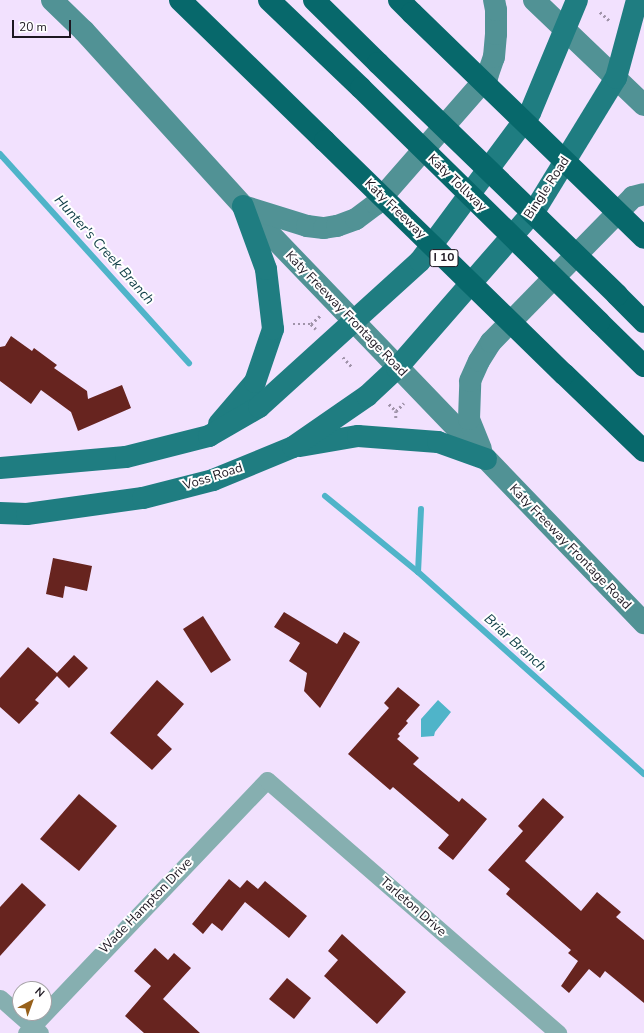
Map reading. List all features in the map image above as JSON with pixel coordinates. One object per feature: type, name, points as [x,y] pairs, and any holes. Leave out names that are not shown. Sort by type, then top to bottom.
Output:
[{"type":"highway","name":"Katy Freeway","points":[[180,0],[644,451]]},
{"type":"highway","name":"Katy Tollway","points":[[269,0],[644,366]]},
{"type":"highway","points":[[314,0],[644,322]]},
{"type":"highway","points":[[406,6],[644,238]]},
{"type":"main road","name":"Katy Freeway Frontage Road","points":[[52,0],[84,31],[243,206],[355,322],[397,368],[644,623]]},
{"type":"main road","points":[[243,206],[307,226],[324,228],[338,226],[356,219],[376,204],[487,77],[494,57],[496,10],[494,0]]},
{"type":"main road","points":[[534,0],[565,32],[644,105]]},
{"type":"main road","points":[[0,468],[126,457],[209,436],[259,407],[355,322],[420,261],[530,113],[565,32],[577,0]]},
{"type":"main road","name":"Bingle Road","points":[[397,368],[535,210],[616,78],[638,0]]},
{"type":"main road","points":[[486,459],[469,419],[470,382],[478,361],[491,342],[632,197],[644,194]]},
{"type":"main road","points":[[209,436],[255,382],[273,329],[266,269],[243,206]]},
{"type":"main road","name":"Voss Road","points":[[0,513],[27,514],[143,498],[213,480],[293,447],[367,396],[397,368]]},
{"type":"main road","points":[[293,447],[358,436],[438,442],[486,459]]},
{"type":"street","name":"Wade Hampton Drive","points":[[33,1031],[267,780]]},
{"type":"street","name":"Tarleton Drive","points":[[267,780],[558,1033]]},
{"type":"street","points":[[0,998],[33,1031]]},
{"type":"path","points":[[600,12],[615,26]]},
{"type":"path","points":[[288,324],[311,324],[321,315]]},
{"type":"path","points":[[311,324],[320,334]]},
{"type":"path","points":[[386,401],[396,411]]},
{"type":"path","points":[[396,423],[396,411],[406,401]]},
{"type":"water","points":[[438,700],[451,712],[435,732],[434,736],[421,737],[421,719]]},
{"type":"building","points":[[11,336],[32,351],[34,348],[57,365],[54,368],[87,391],[88,399],[122,385],[131,408],[78,431],[71,412],[41,390],[31,404],[0,381],[0,347],[5,346]]},
{"type":"building","points":[[53,558],[92,566],[87,591],[65,586],[63,598],[46,594]]},
{"type":"building","points":[[284,612],[337,644],[344,632],[360,642],[320,708],[304,691],[307,673],[289,661],[300,643],[274,627]]},
{"type":"building","points":[[203,616],[231,660],[211,673],[183,629]]},
{"type":"building","points":[[28,647],[57,673],[74,655],[88,668],[69,688],[57,676],[35,700],[39,703],[19,724],[0,707],[0,678]]},
{"type":"building","points":[[157,680],[184,704],[157,735],[172,749],[152,770],[110,733]]},
{"type":"building","points":[[398,687],[420,705],[406,721],[408,723],[398,734],[400,736],[397,739],[419,758],[413,764],[459,802],[462,798],[487,819],[453,860],[438,848],[449,835],[393,787],[390,790],[348,754],[389,708],[384,703]]},
{"type":"building","points":[[79,794],[117,826],[79,871],[40,839]]},
{"type":"building","points":[[543,798],[564,817],[525,861],[581,911],[597,892],[621,912],[616,917],[644,940],[644,1003],[605,971],[600,978],[589,969],[569,993],[561,986],[578,961],[568,953],[571,950],[506,894],[510,889],[488,870],[523,831],[518,826]]},
{"type":"building","points":[[229,879],[240,888],[247,880],[258,889],[265,881],[307,916],[289,938],[245,902],[222,931],[212,923],[203,934],[192,924]]},
{"type":"building","points":[[22,883],[46,905],[0,956],[0,907]]},
{"type":"building","points":[[342,934],[406,992],[377,1024],[324,976],[338,960],[328,951]]},
{"type":"building","points":[[155,948],[168,960],[174,953],[191,968],[163,999],[200,1033],[144,1033],[125,1016],[151,986],[134,971]]},
{"type":"building","points":[[287,978],[311,998],[294,1019],[269,999]]},
{"type":"waterway","name":"Hunter's Creek Branch","points":[[0,154],[189,363]]},
{"type":"waterway","name":"Hunter's Creek Branch","points":[[325,496],[418,572]]},
{"type":"waterway","name":"Briar Branch","points":[[421,509],[418,572],[644,774]]}]
